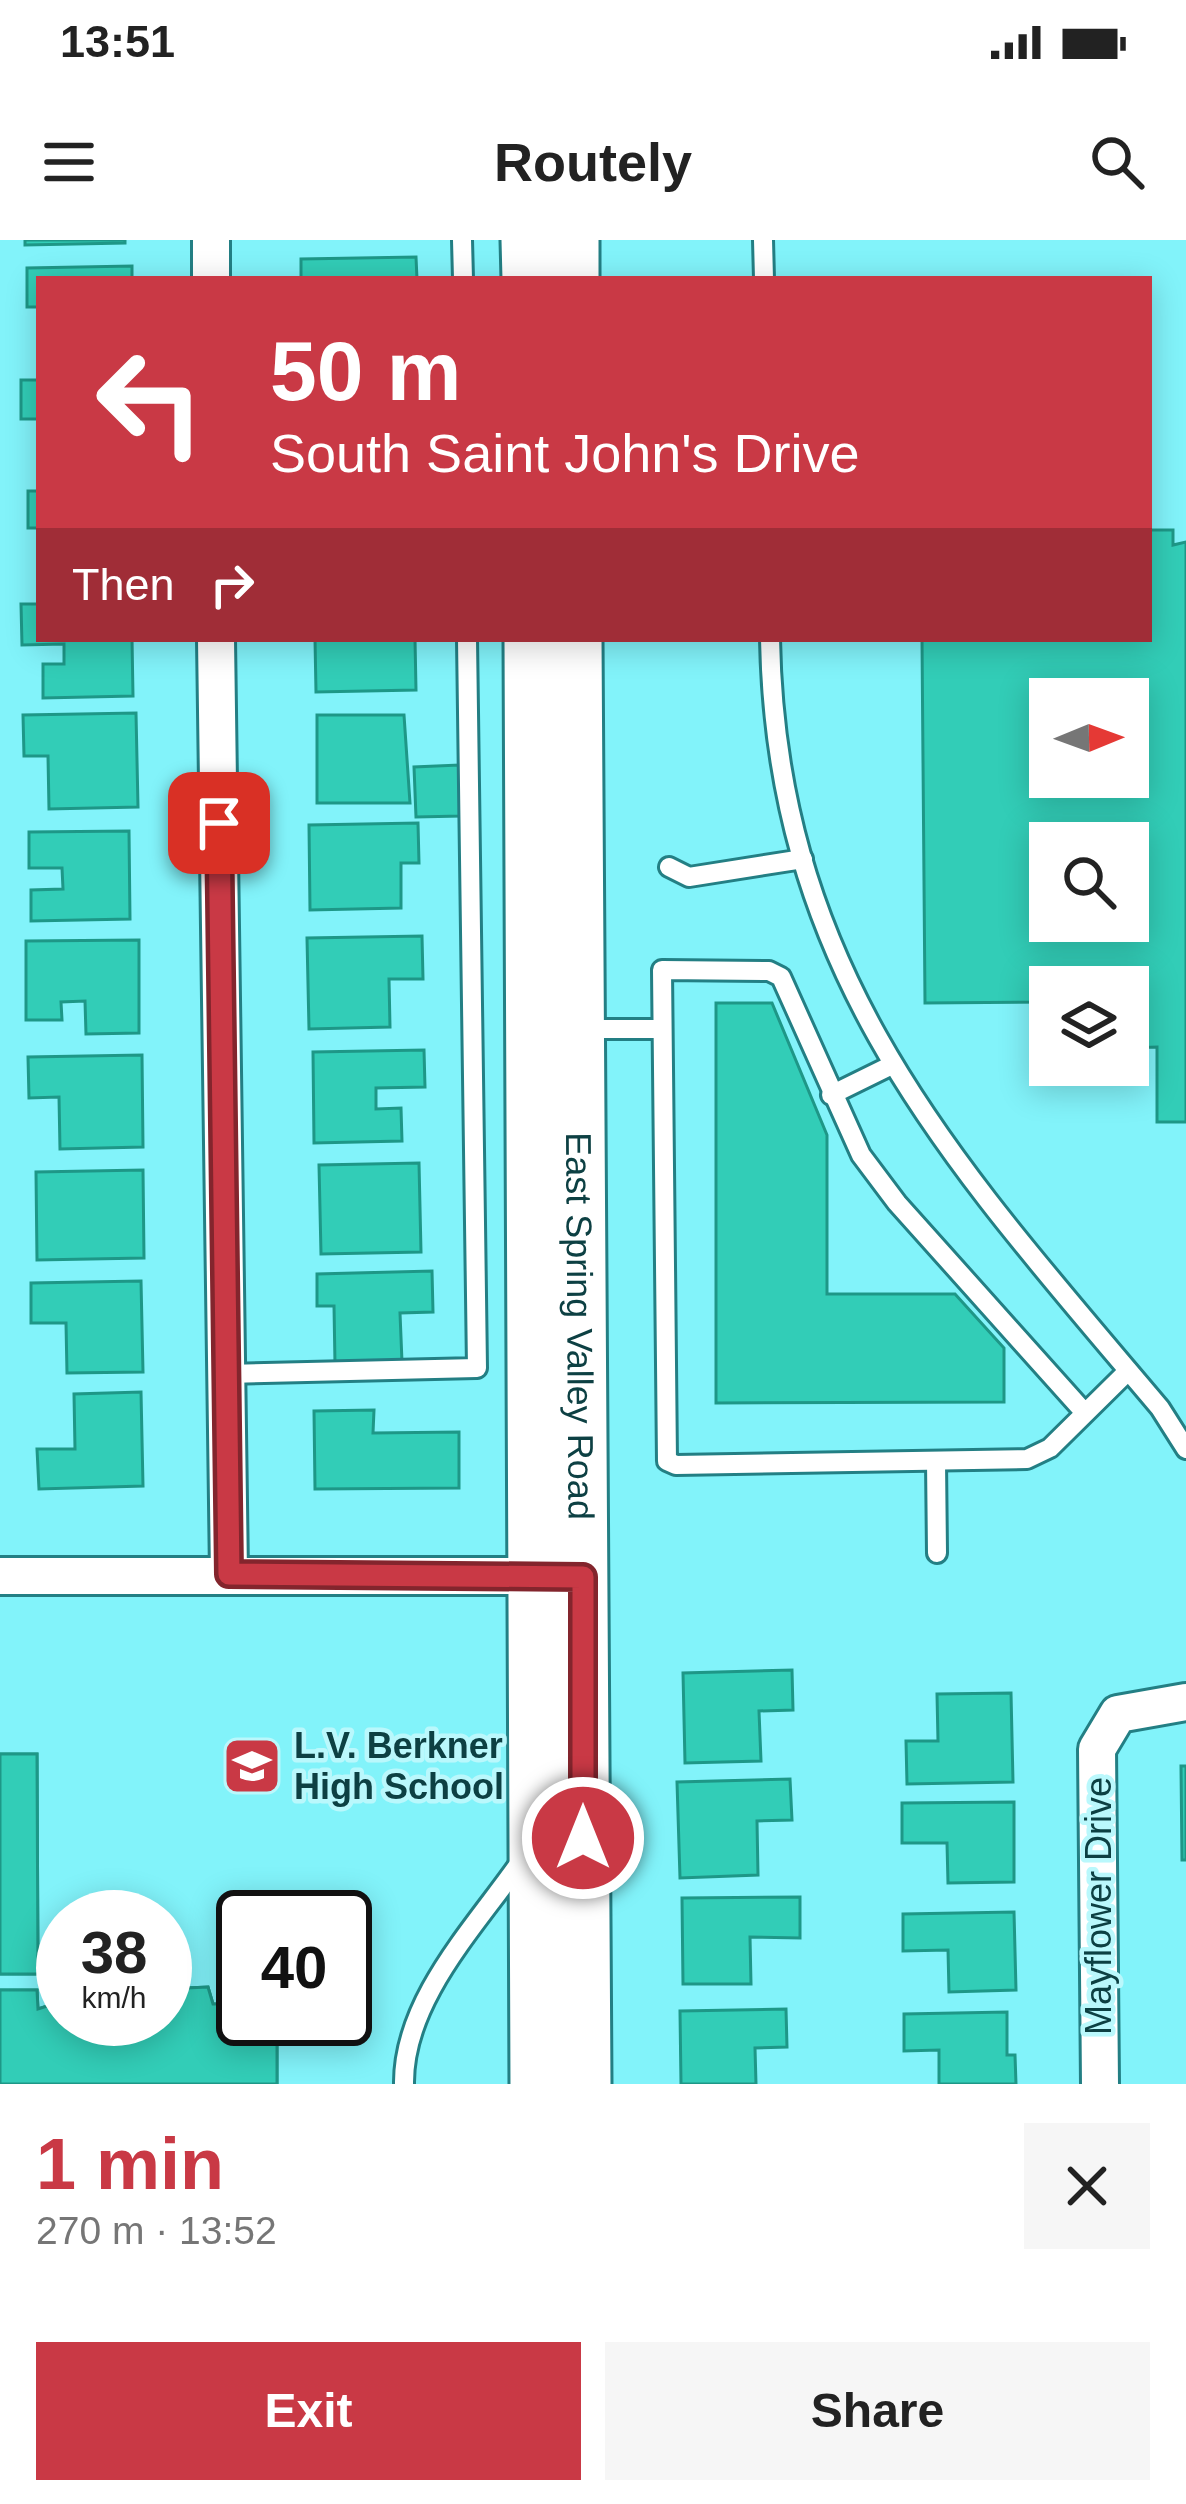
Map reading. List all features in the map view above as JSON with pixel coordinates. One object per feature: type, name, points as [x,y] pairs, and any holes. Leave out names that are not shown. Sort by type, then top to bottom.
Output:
[{"type":"street","points":[[211,240],[212,276]]},
{"type":"street","points":[[527,240],[528,276]]},
{"type":"street","points":[[573,240],[573,276]]},
{"type":"street","points":[[217,642],[229,1574]]},
{"type":"street","name":"East Spring Valley Road","points":[[530,642],[556,1029],[583,1577],[585,2084]]},
{"type":"street","name":"East Spring Valley Road","points":[[536,2084],[532,1576],[576,642]]},
{"type":"street","points":[[0,1576],[583,1577]]},
{"type":"street","name":"Mayflower Drive","points":[[1100,2084],[1097,1749],[1118,1714],[1177,1702]]},
{"type":"lane","points":[[462,240],[463,276]]},
{"type":"lane","points":[[764,240],[764,276]]},
{"type":"lane","points":[[226,1374],[477,1368],[467,642]]},
{"type":"lane","points":[[770,642],[786,788],[812,896],[855,999],[969,1182],[1128,1371],[1186,1449]]},
{"type":"lane","points":[[669,867],[689,878],[803,859]]},
{"type":"lane","points":[[1085,1413],[897,1203],[861,1155],[777,973],[662,970],[667,1461],[676,1465],[1039,1456],[1085,1413],[1128,1371]]},
{"type":"lane","points":[[556,1029],[660,1029]]},
{"type":"lane","points":[[831,1095],[892,1065]]},
{"type":"lane","points":[[936,1461],[937,1553]]},
{"type":"lane","points":[[404,2084],[404,2061],[425,1999],[534,1842]]},
{"type":"building","points":[[25,240],[125,240],[125,243],[25,245]]},
{"type":"building","points":[[416,257],[417,276],[301,276],[301,259]]},
{"type":"building","points":[[132,266],[132,276],[36,276],[36,307],[27,307],[27,268]]},
{"type":"building","points":[[21,380],[36,380],[36,419],[21,419]]},
{"type":"building","points":[[28,491],[36,491],[36,528],[28,528]]},
{"type":"building","points":[[1152,530],[1173,530],[1173,545],[1186,542],[1186,1122],[1157,1122],[1157,1047],[1149,1047],[1149,966],[1029,966],[1029,1002],[925,1003],[922,642],[1152,642]]},
{"type":"building","points":[[21,604],[36,604],[36,642],[132,642],[133,696],[43,698],[43,664],[64,664],[64,644],[22,645]]},
{"type":"building","points":[[315,642],[415,642],[416,690],[316,692]]},
{"type":"building","points":[[136,713],[138,807],[49,809],[48,756],[24,756],[23,715]]},
{"type":"building","points":[[317,715],[404,715],[410,803],[317,803]]},
{"type":"building","points":[[459,765],[461,816],[416,817],[414,767]]},
{"type":"building","points":[[418,823],[419,863],[401,863],[401,908],[310,910],[309,825]]},
{"type":"building","points":[[129,831],[130,919],[31,921],[31,890],[63,889],[62,868],[29,868],[29,832]]},
{"type":"building","points":[[422,936],[423,979],[389,979],[390,1027],[309,1029],[307,938]]},
{"type":"building","points":[[139,940],[139,1033],[86,1034],[85,1001],[61,1002],[62,1020],[26,1020],[26,941]]},
{"type":"building","points":[[716,1003],[772,1003],[827,1135],[827,1294],[955,1294],[1004,1348],[1004,1402],[716,1403]]},
{"type":"building","points":[[424,1050],[425,1087],[376,1088],[376,1109],[401,1108],[402,1141],[314,1143],[313,1052]]},
{"type":"building","points":[[142,1055],[143,1147],[60,1149],[59,1097],[29,1098],[28,1057]]},
{"type":"building","points":[[419,1163],[421,1252],[321,1254],[319,1165]]},
{"type":"building","points":[[143,1170],[144,1258],[37,1260],[36,1172]]},
{"type":"building","points":[[432,1271],[433,1312],[400,1313],[402,1362],[335,1364],[334,1306],[317,1306],[317,1274]]},
{"type":"building","points":[[141,1281],[143,1372],[67,1373],[66,1323],[31,1323],[31,1283]]},
{"type":"building","points":[[141,1392],[143,1486],[39,1489],[37,1449],[75,1449],[74,1394]]},
{"type":"building","points":[[374,1410],[373,1433],[459,1432],[459,1488],[315,1489],[314,1411]]},
{"type":"building","points":[[792,1670],[793,1710],[759,1711],[761,1761],[685,1763],[683,1673]]},
{"type":"building","points":[[1011,1693],[1013,1782],[907,1784],[906,1741],[938,1741],[937,1694]]},
{"type":"building","points":[[0,1754],[37,1754],[36,1974],[0,1974]]},
{"type":"building","points":[[0,1754],[37,1754],[36,1974],[0,1974]]},
{"type":"building","points":[[1181,1766],[1186,1766],[1186,1860],[1182,1860]]},
{"type":"building","points":[[790,1779],[792,1820],[757,1821],[758,1875],[680,1878],[677,1782]]},
{"type":"building","points":[[1014,1802],[1014,1882],[948,1883],[947,1843],[902,1843],[902,1803]]},
{"type":"building","points":[[800,1897],[800,1938],[750,1937],[751,1984],[683,1984],[682,1898]]},
{"type":"building","points":[[1014,1912],[1016,1990],[949,1992],[948,1950],[903,1951],[903,1914]]},
{"type":"building","points":[[208,1987],[216,2046],[277,2046],[277,2084],[0,2084],[0,1990],[36,1990],[36,2046],[192,2046],[192,1988]]},
{"type":"building","points":[[208,1987],[216,2046],[277,2046],[277,2084],[0,2084],[0,1990],[36,1990],[36,2046],[192,2046],[192,1988]]},
{"type":"building","points":[[786,2009],[787,2047],[755,2048],[756,2084],[681,2084],[680,2011]]},
{"type":"building","points":[[1007,2012],[1007,2055],[1015,2055],[1016,2084],[939,2084],[939,2050],[904,2051],[904,2014]]},
{"type":"place","name":"L.V. Berkner High School","points":[[252,1766]]},
{"type":"route","points":[[219,823],[229,1574],[583,1577],[583,1838]]}]
